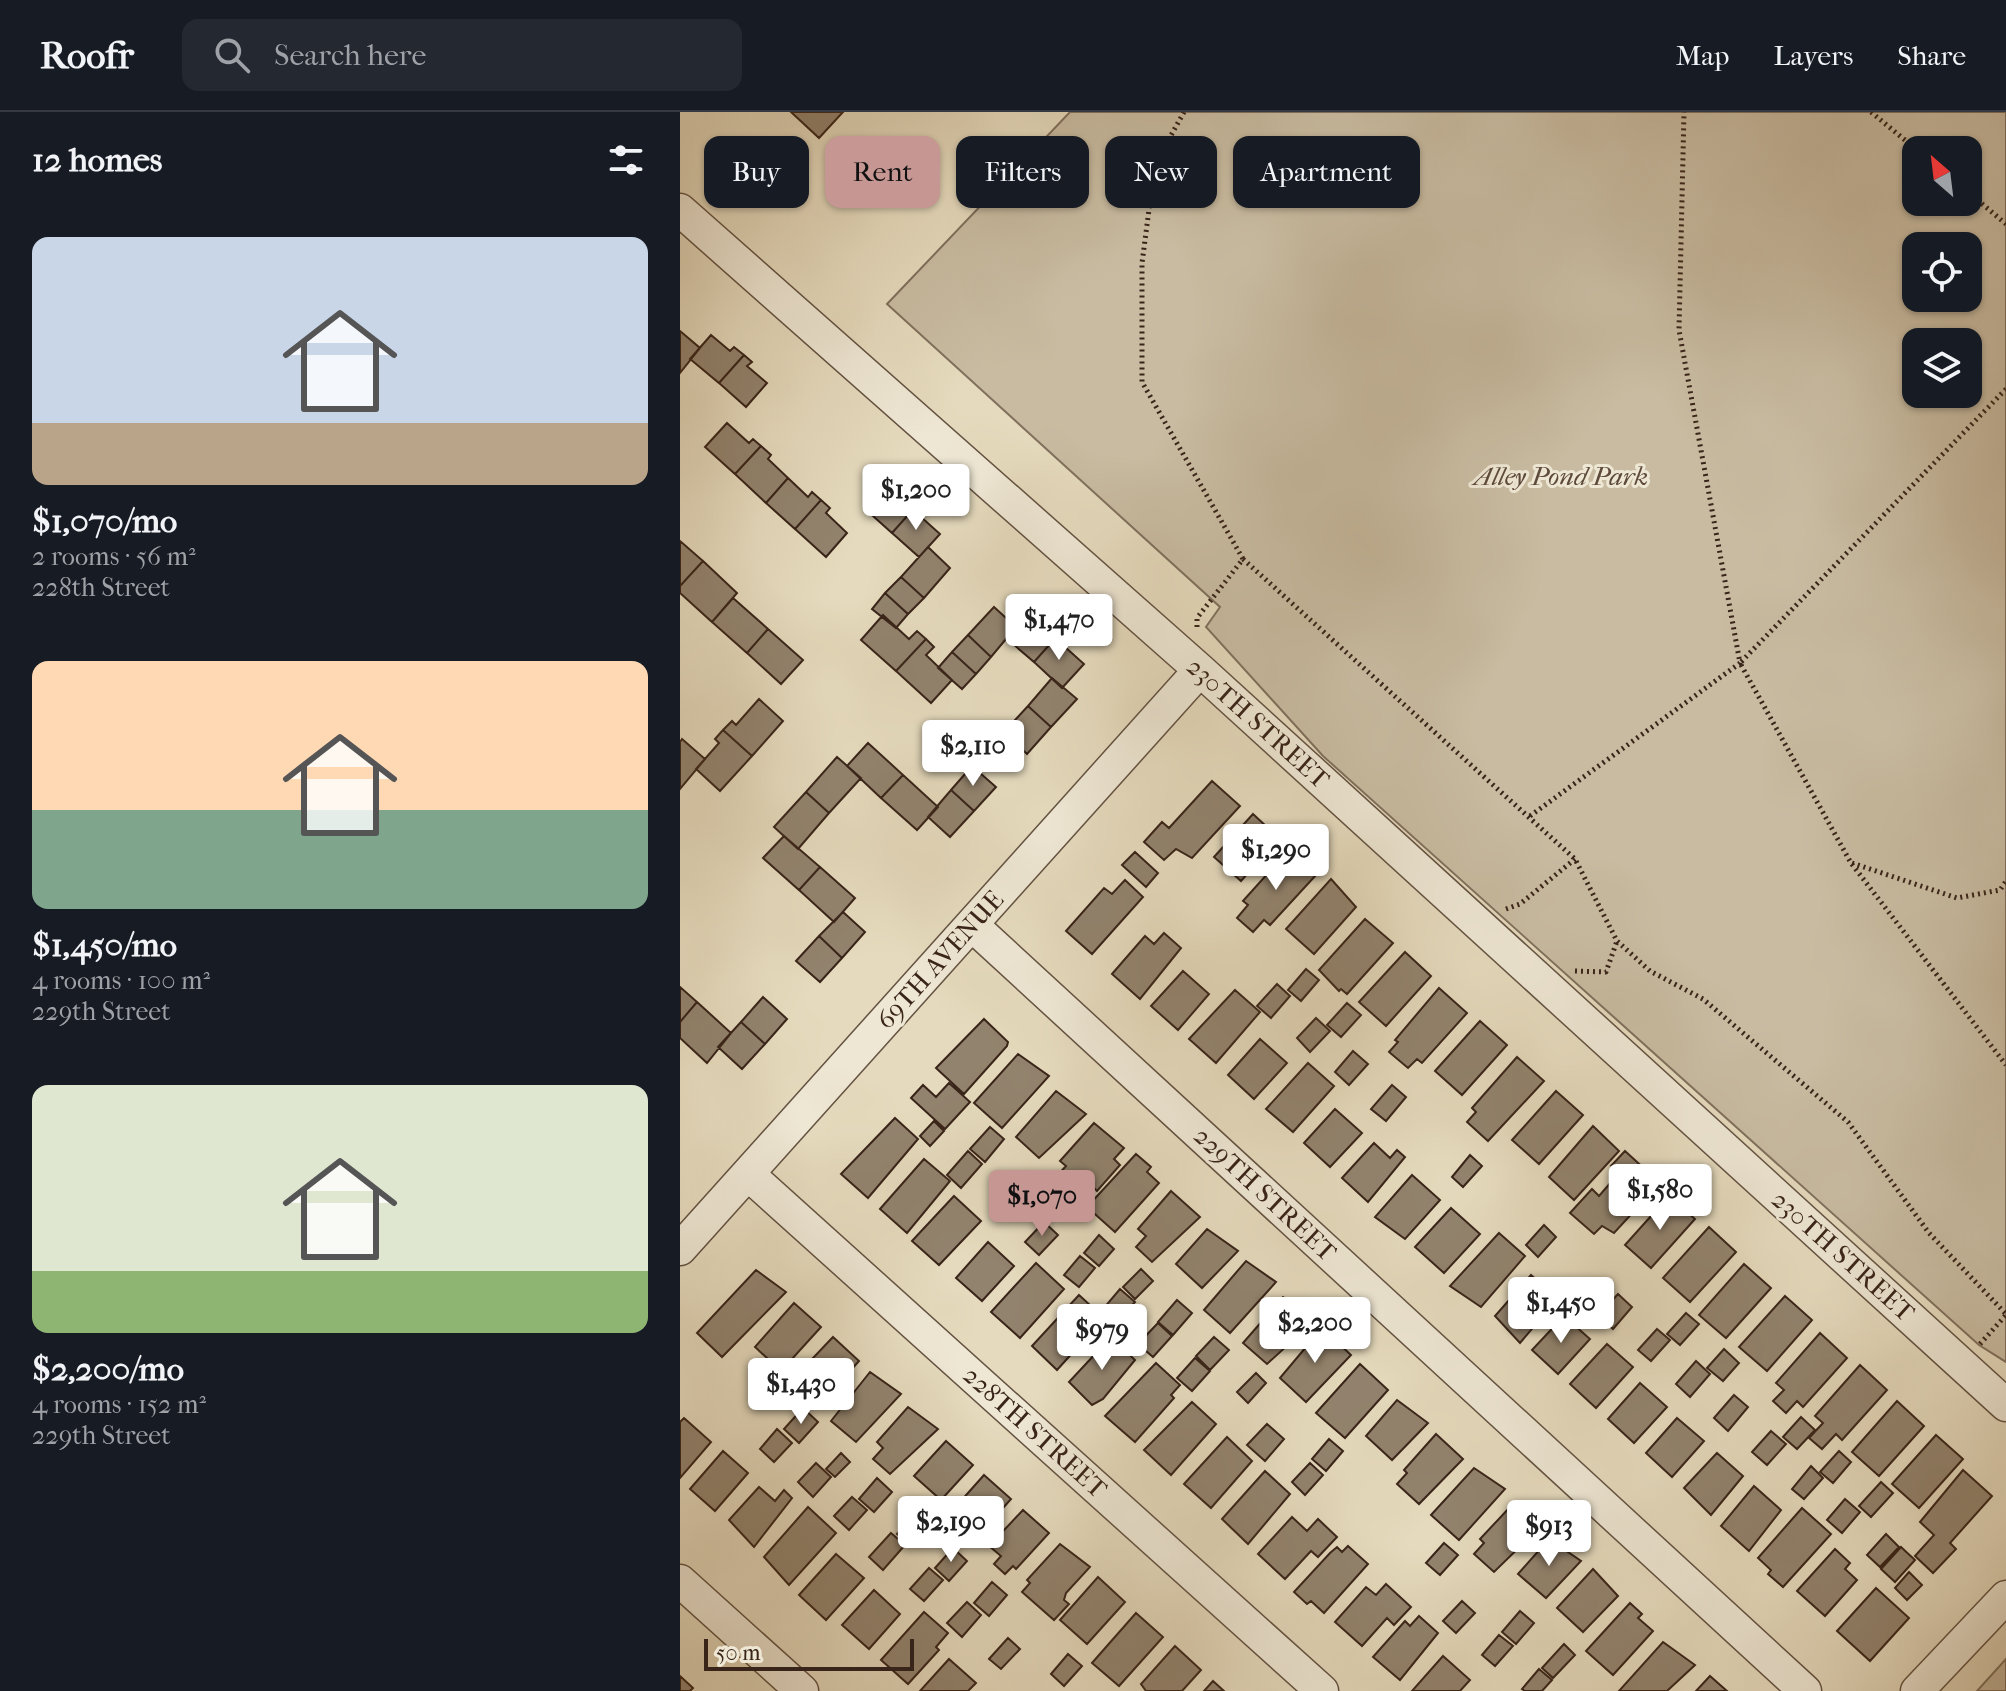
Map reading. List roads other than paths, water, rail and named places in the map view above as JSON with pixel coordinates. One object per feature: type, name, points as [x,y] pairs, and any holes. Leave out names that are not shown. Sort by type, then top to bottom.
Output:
[{"type":"street","name":"230TH STREET","points":[[680,210],[1200,670],[2006,1405]]},
{"type":"street","name":"69TH AVENUE","points":[[680,1249],[1200,670]]},
{"type":"street","name":"229TH STREET","points":[[972,925],[1805,1691]]},
{"type":"street","name":"228TH STREET","points":[[748,1174],[1322,1691]]},
{"type":"street","points":[[680,1581],[802,1691]]},
{"type":"street","points":[[1917,1691],[2006,1597]]},
{"type":"park label","name":"Alley Pond Park","points":[[1561,476]]}]
